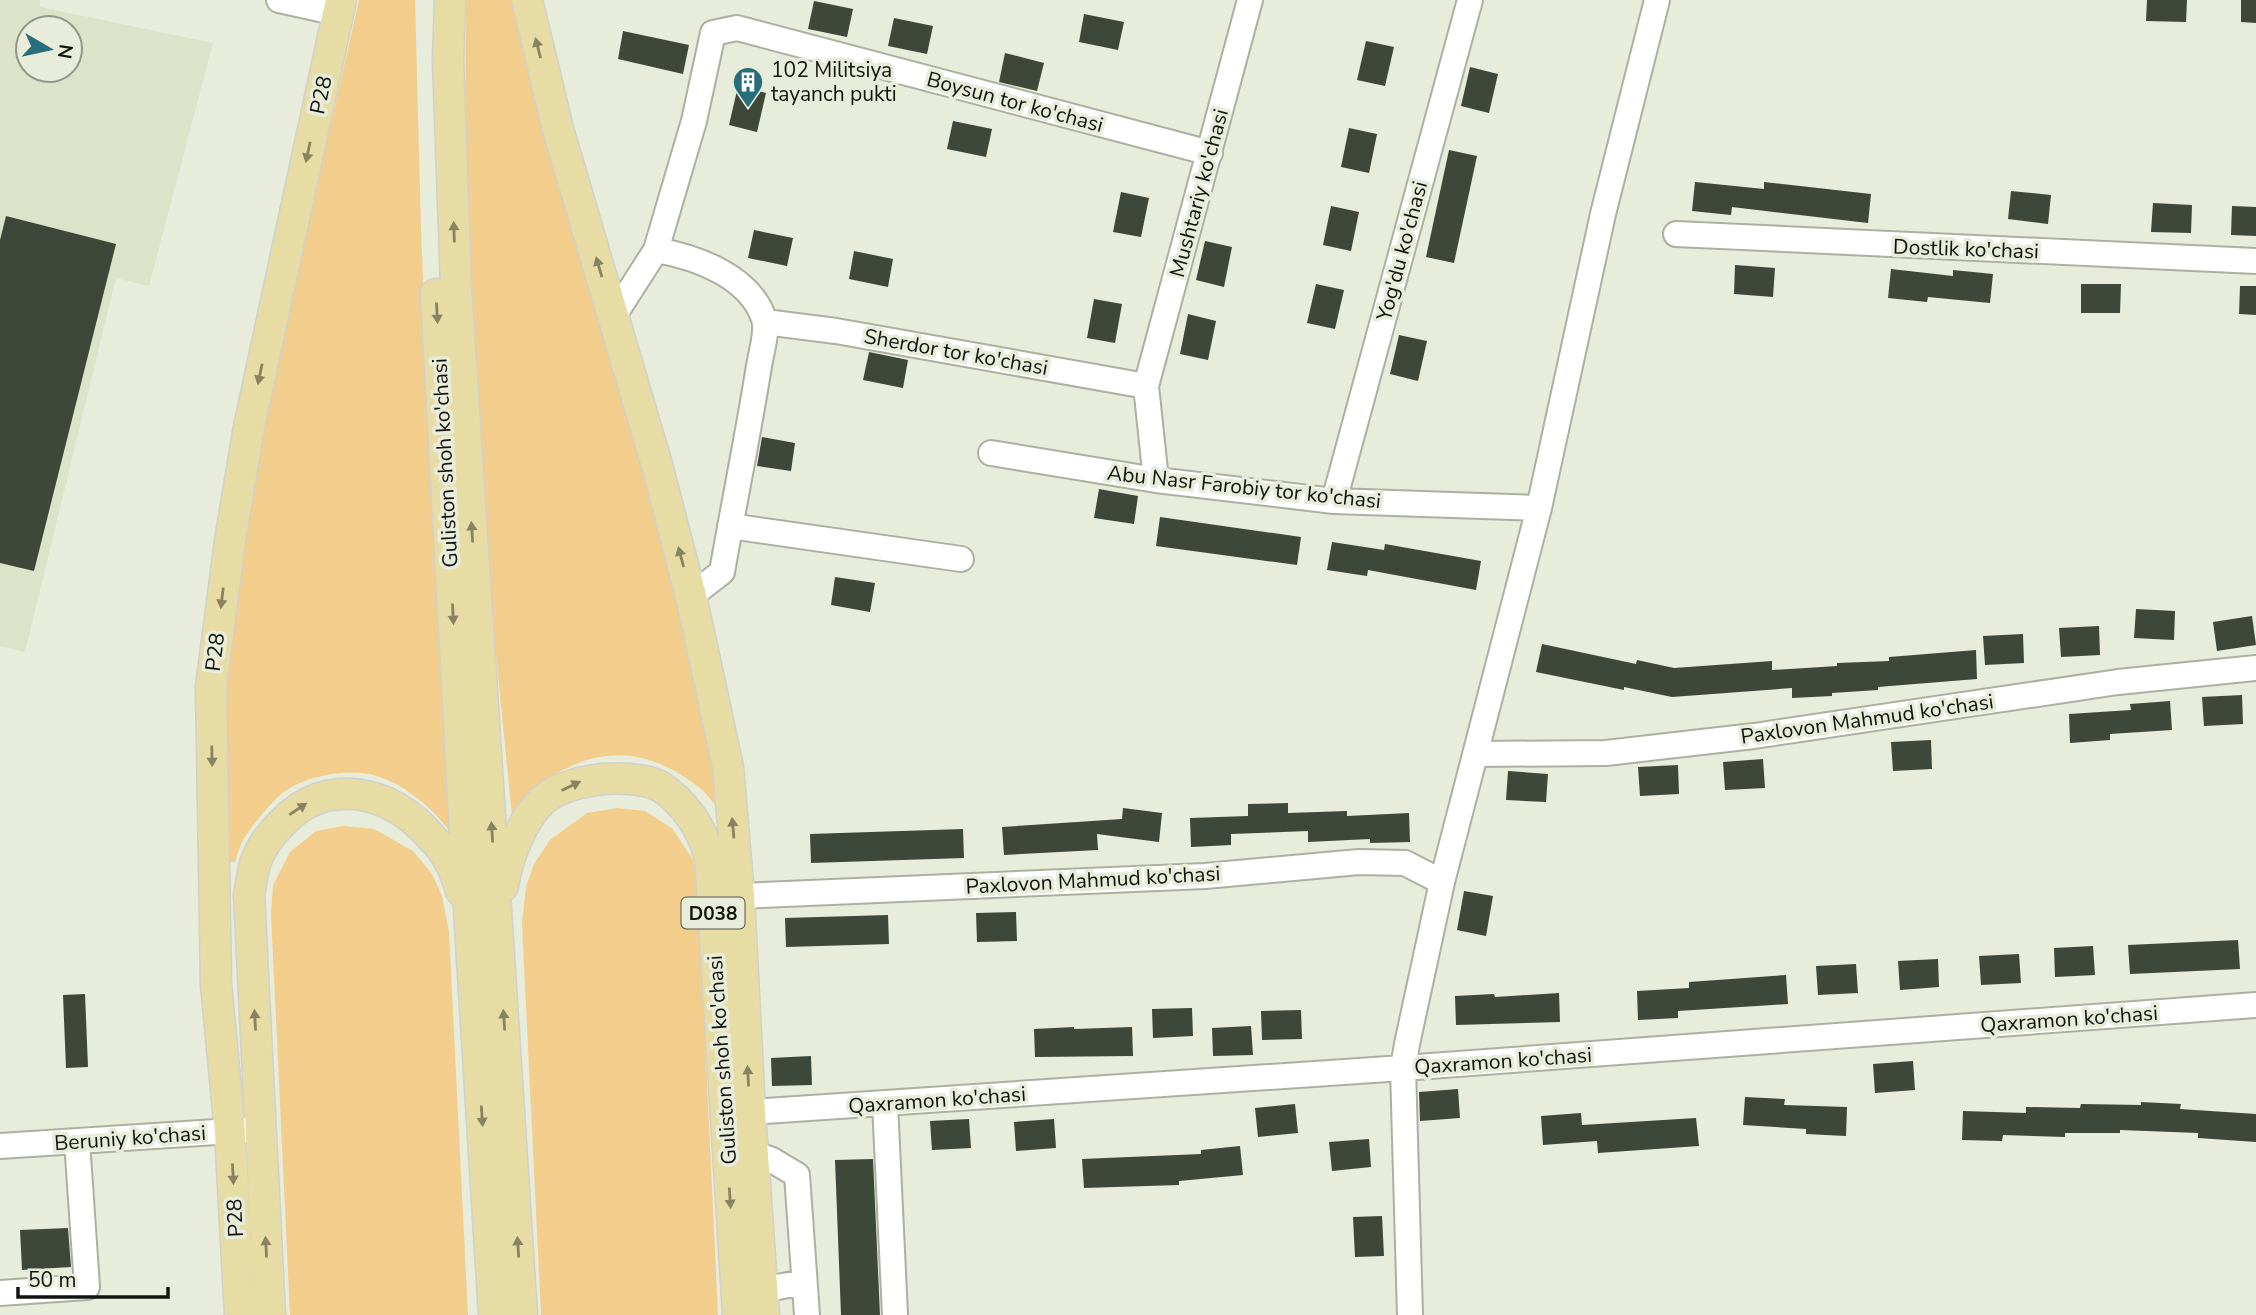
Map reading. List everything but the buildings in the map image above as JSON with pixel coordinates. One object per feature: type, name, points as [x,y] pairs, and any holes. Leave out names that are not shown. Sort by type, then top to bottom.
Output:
[{"type":"main road","name":"Guliston shoh ko'chasi","points":[[429,0],[428,61],[436,287],[484,925],[522,1315]]},
{"type":"main road","name":"Guliston shoh ko'chasi","points":[[450,0],[448,61],[484,925],[494,1315]]},
{"type":"main road","name":"D038","points":[[527,0],[558,129],[657,465],[691,596],[729,767],[763,1303]]},
{"type":"main road","name":"Р28","points":[[240,1315],[230,1132],[216,984],[211,687],[230,541],[249,427],[340,7]]},
{"type":"main road","name":"Guliston shoh ko'chasi","points":[[484,925],[520,832],[544,800],[581,781],[624,778],[659,786],[685,807],[699,828],[709,856],[712,888],[738,1315]]},
{"type":"main road","name":"Guliston shoh ko'chasi","points":[[270,1315],[248,895],[255,863],[268,838],[292,812],[317,797],[342,793],[372,796],[395,805],[422,826],[446,855],[460,888],[484,925]]},
{"type":"street","points":[[279,0],[340,7]]},
{"type":"street","name":"Mushtariy ko'chasi","points":[[1146,386],[1250,0]]},
{"type":"street","name":"Yog'du ko'chasi","points":[[1334,501],[1469,0]]},
{"type":"street","points":[[1410,1315],[1403,1068],[1443,882],[1539,508],[1603,214],[1657,0]]},
{"type":"street","name":"Boysun tor ko'chasi","points":[[656,250],[694,121],[713,33],[737,29],[1210,153]]},
{"type":"street","name":"Dostlik ko'chasi","points":[[1676,234],[2256,261]]},
{"type":"street","points":[[613,317],[656,250],[684,255],[726,273],[756,302],[765,322],[722,572],[691,596]]},
{"type":"street","name":"Sherdor tor ko'chasi","points":[[765,322],[836,331],[1146,386]]},
{"type":"street","points":[[1146,386],[1156,481]]},
{"type":"street","name":"Abu Nasr Farobiy tor ko'chasi","points":[[991,453],[1156,481],[1334,501],[1539,508]]},
{"type":"street","points":[[730,526],[961,559]]},
{"type":"street","name":"Paxlovon Mahmud ko'chasi","points":[[1477,754],[1606,753],[1754,736],[2118,682],[2256,668]]},
{"type":"street","name":"Paxlovon Mahmud ko'chasi","points":[[739,896],[1205,876],[1359,862],[1405,863],[1443,882]]},
{"type":"street","name":"Qaxramon ko'chasi","points":[[750,1112],[1403,1068],[2256,1005]]},
{"type":"street","points":[[885,1103],[895,1315]]},
{"type":"street","name":"Beruniy ko'chasi","points":[[0,1146],[260,1129]]},
{"type":"street","points":[[0,1293],[87,1287],[77,1141]]},
{"type":"street","points":[[753,1153],[772,1160],[797,1175],[807,1315]]},
{"type":"street","points":[[763,1303],[804,1282]]},
{"type":"shaded area","points":[[0,0],[40,0],[40,7],[74,14],[14,14],[14,84],[84,84],[84,16],[213,43],[149,286],[116,278],[25,652],[0,646]]},
{"type":"shaded area","points":[[359,0],[415,0],[434,540],[457,840],[420,800],[398,785],[362,773],[337,774],[299,783],[280,795],[245,837],[235,862],[228,862],[223,680],[264,421]]},
{"type":"shaded area","points":[[466,0],[515,0],[612,341],[721,770],[722,814],[697,786],[665,766],[632,756],[615,755],[581,762],[549,778],[527,794],[512,816],[482,514],[465,136]]},
{"type":"shaded area","points":[[617,808],[645,811],[673,829],[693,860],[698,890],[718,1315],[541,1315],[522,924],[526,887],[534,864],[550,840],[587,813]]},
{"type":"shaded area","points":[[344,826],[374,829],[413,851],[432,874],[442,896],[449,932],[468,1315],[290,1315],[271,915],[273,885],[290,852],[316,831]]},
{"type":"place","name":"102 Militsiya tayanch pukti","points":[[748,109]]}]
